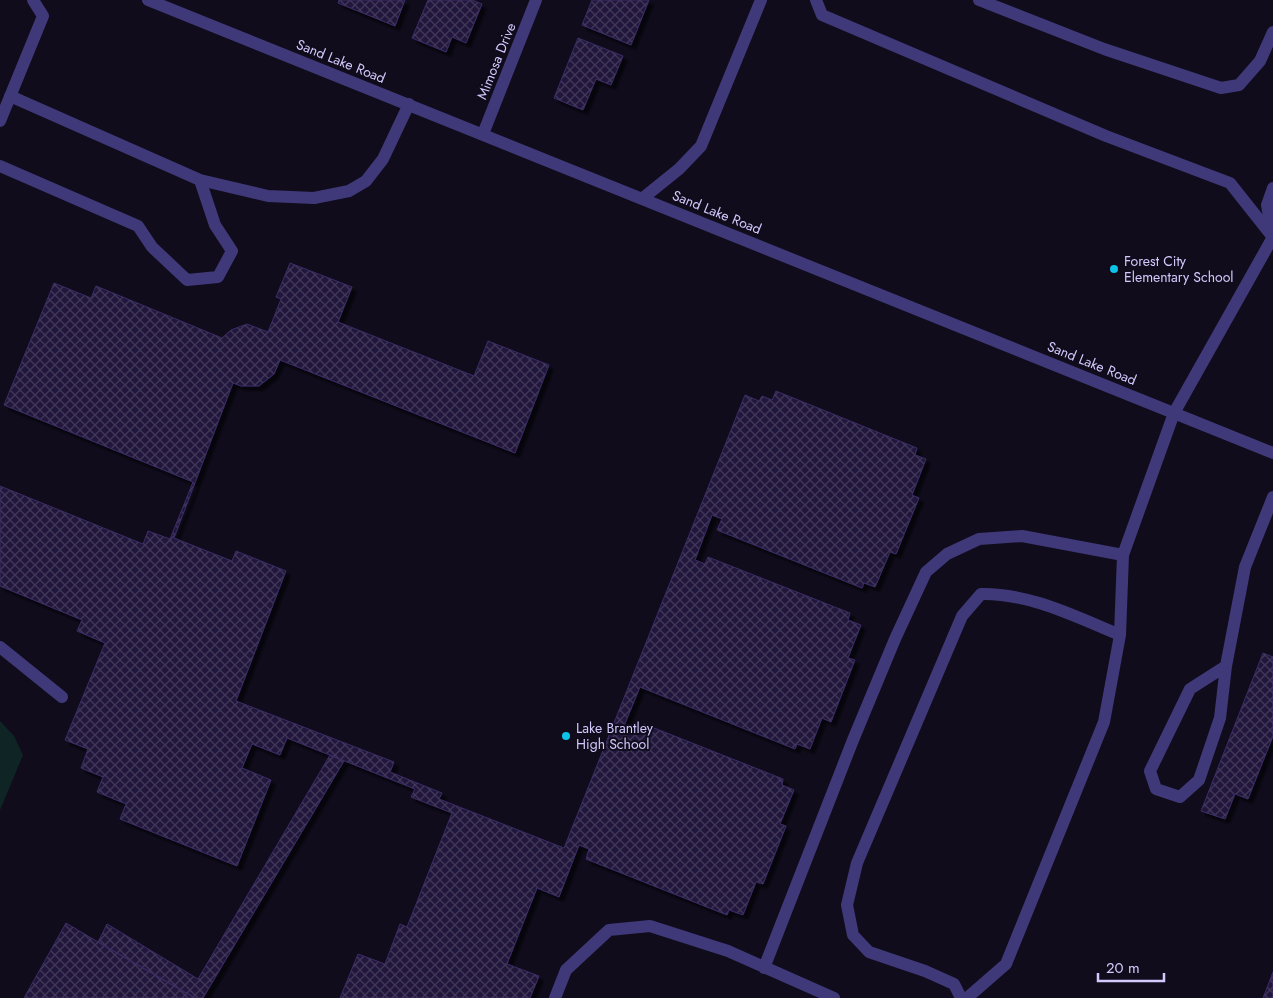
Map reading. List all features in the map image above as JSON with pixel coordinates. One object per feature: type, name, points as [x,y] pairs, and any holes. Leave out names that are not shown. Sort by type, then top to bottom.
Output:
[{"type":"street","points":[[0,121],[43,16],[33,0]]},
{"type":"street","name":"Sand Lake Road","points":[[148,0],[1273,453]]},
{"type":"street","name":"Mimosa Drive","points":[[483,134],[536,0]]},
{"type":"street","points":[[643,198],[679,169],[701,146],[761,0]]},
{"type":"street","points":[[816,0],[822,15],[866,35],[1106,136],[1230,184],[1273,237]]},
{"type":"street","points":[[979,0],[1104,50],[1220,88],[1239,85],[1260,61],[1273,32]]},
{"type":"street","points":[[10,96],[200,180],[268,196],[314,198],[349,191],[366,181],[382,159],[409,104]]},
{"type":"street","points":[[0,166],[138,226],[152,248],[187,280],[218,277],[232,251],[215,225],[200,180]]},
{"type":"street","points":[[967,998],[1006,964],[1104,722],[1120,635],[1123,555],[1174,413],[1273,237],[1266,205],[1273,188]]},
{"type":"street","points":[[1226,666],[1190,689],[1150,771],[1156,789],[1180,796],[1199,780],[1220,718],[1226,666],[1245,567],[1273,497]]},
{"type":"street","points":[[764,968],[853,740],[926,572],[947,554],[979,539],[1022,536],[1123,555]]},
{"type":"street","points":[[961,998],[954,984],[926,971],[869,952],[852,935],[847,904],[857,863],[962,616],[981,594],[1001,594],[1037,602],[1120,635]]},
{"type":"street","points":[[0,648],[62,697]]},
{"type":"street","points":[[554,998],[566,970],[609,930],[650,926],[728,951],[834,998]]},
{"type":"green space","points":[[0,721],[14,736],[23,755],[0,810]]},
{"type":"building","points":[[339,0],[405,0],[395,26],[338,3]]},
{"type":"building","points":[[428,0],[472,0],[482,4],[466,43],[452,37],[446,52],[412,38]]},
{"type":"building","points":[[592,0],[649,0],[631,45],[582,25]]},
{"type":"building","points":[[578,38],[623,56],[611,85],[596,79],[583,110],[554,98]]},
{"type":"building","name":"Lake Brantley High School","points":[[290,263],[352,287],[338,322],[474,376],[488,341],[549,365],[515,453],[280,360],[274,374],[259,386],[241,386],[233,383],[174,538],[232,561],[236,551],[286,571],[236,701],[394,762],[390,772],[442,793],[439,799],[564,848],[745,395],[759,401],[762,396],[772,400],[776,391],[917,448],[915,455],[926,459],[912,495],[919,498],[896,554],[890,552],[875,587],[864,583],[862,588],[717,530],[722,519],[712,515],[695,560],[705,564],[708,557],[850,613],[848,620],[861,625],[848,658],[855,660],[831,722],[822,718],[810,749],[797,744],[795,749],[640,687],[624,726],[640,732],[644,724],[783,779],[782,785],[794,790],[780,824],[786,826],[763,884],[756,882],[743,915],[729,910],[727,915],[586,859],[589,849],[579,845],[559,897],[537,888],[507,964],[539,976],[530,998],[340,998],[358,954],[385,964],[400,924],[407,927],[452,813],[411,797],[415,789],[287,738],[280,755],[252,744],[242,768],[271,780],[237,866],[120,819],[126,804],[97,792],[103,777],[81,768],[88,749],[65,740],[105,643],[77,631],[82,620],[0,586],[0,486],[143,544],[148,531],[170,539],[193,482],[4,405],[54,283],[91,298],[96,286],[222,338],[231,330],[247,324],[268,332],[281,299],[276,297]]},
{"type":"building","points":[[1263,653],[1273,657],[1273,736],[1248,799],[1235,794],[1225,819],[1201,811]]},
{"type":"building","points":[[330,755],[344,761],[203,998],[195,998],[98,942],[107,924],[198,979]]},
{"type":"building","points":[[66,923],[98,942],[195,998],[24,998]]},
{"type":"building","points":[[1273,972],[1273,998],[1263,998]]},
{"type":"place","name":"Forest City Elementary School","points":[[1114,269]]},
{"type":"place","name":"Lake Brantley High School","points":[[566,736]]}]
